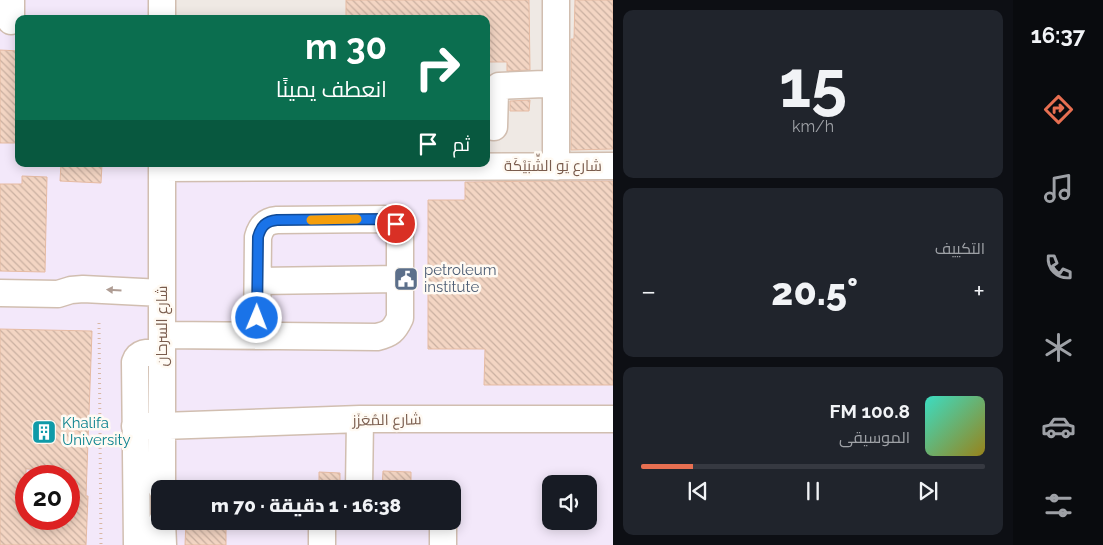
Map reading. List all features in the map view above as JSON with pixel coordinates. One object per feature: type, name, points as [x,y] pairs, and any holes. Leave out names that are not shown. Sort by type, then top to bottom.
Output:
[{"type":"street","points":[[162,0],[162,15]]},
{"type":"street","points":[[544,0],[550,160]]},
{"type":"street","points":[[548,87],[556,0]]},
{"type":"street","points":[[492,114],[495,92],[499,86],[548,87]]},
{"type":"street","name":"شارع يَو الشِّبَيْكَة","points":[[490,154],[613,166]]},
{"type":"street","name":"شارع يَو الشِّبَيْكَة","points":[[490,163],[550,160],[613,154]]},
{"type":"street","name":"شارع السرحان","points":[[162,167],[162,480]]},
{"type":"street","points":[[137,545],[148,494],[135,426],[134,362],[138,355],[162,344],[256,336],[377,338],[387,335],[396,328],[400,318],[400,230],[396,224],[391,220],[384,219],[277,220],[264,224],[258,237],[256,336]]},
{"type":"street","points":[[258,281],[400,279]]},
{"type":"street","points":[[0,293],[58,294],[80,304],[162,301]]},
{"type":"street","name":"شارع المُعَزَز","points":[[135,426],[360,419],[613,418]]},
{"type":"street","points":[[359,480],[360,419]]},
{"type":"street","points":[[162,530],[163,545]]},
{"type":"street","points":[[322,530],[322,545]]},
{"type":"street","points":[[443,530],[443,545]]},
{"type":"path","points":[[99,323],[101,545]]},
{"type":"shaded area","points":[[0,0],[149,0],[151,15],[15,15],[15,167],[490,167],[490,164],[613,154],[613,545],[0,545]]},
{"type":"shaded area","points":[[162,0],[613,0],[613,154],[490,154],[490,15],[162,15]]},
{"type":"building","points":[[346,0],[529,0],[530,70],[507,71],[507,62],[490,62],[490,15],[346,15]]},
{"type":"building","points":[[575,0],[613,0],[613,149],[571,150],[571,39],[574,39]]},
{"type":"building","points":[[0,50],[15,51],[15,143],[0,143]]},
{"type":"building","points":[[530,100],[529,111],[510,111],[510,101]]},
{"type":"building","points":[[61,167],[102,167],[101,183],[60,181]]},
{"type":"building","points":[[22,176],[47,177],[45,272],[0,271],[0,184],[22,184]]},
{"type":"building","points":[[613,181],[613,385],[484,385],[485,349],[428,349],[428,200],[465,200],[465,182]]},
{"type":"building","name":"Khalifa University","points":[[0,329],[92,331],[86,545],[0,545]]},
{"type":"building","points":[[383,471],[411,472],[411,480],[382,480]]},
{"type":"building","points":[[319,472],[340,473],[340,480],[319,480]]},
{"type":"building","points":[[186,530],[226,530],[226,545],[185,545]]},
{"type":"slow traffic","points":[[311,220],[357,219]]},
{"type":"place","name":"petroleum institute","points":[[406,279]]},
{"type":"place","name":"Khalifa University","points":[[44,432]]},
{"type":"route","points":[[257,318],[258,237],[264,224],[277,220],[384,219],[391,220],[396,224]]}]
